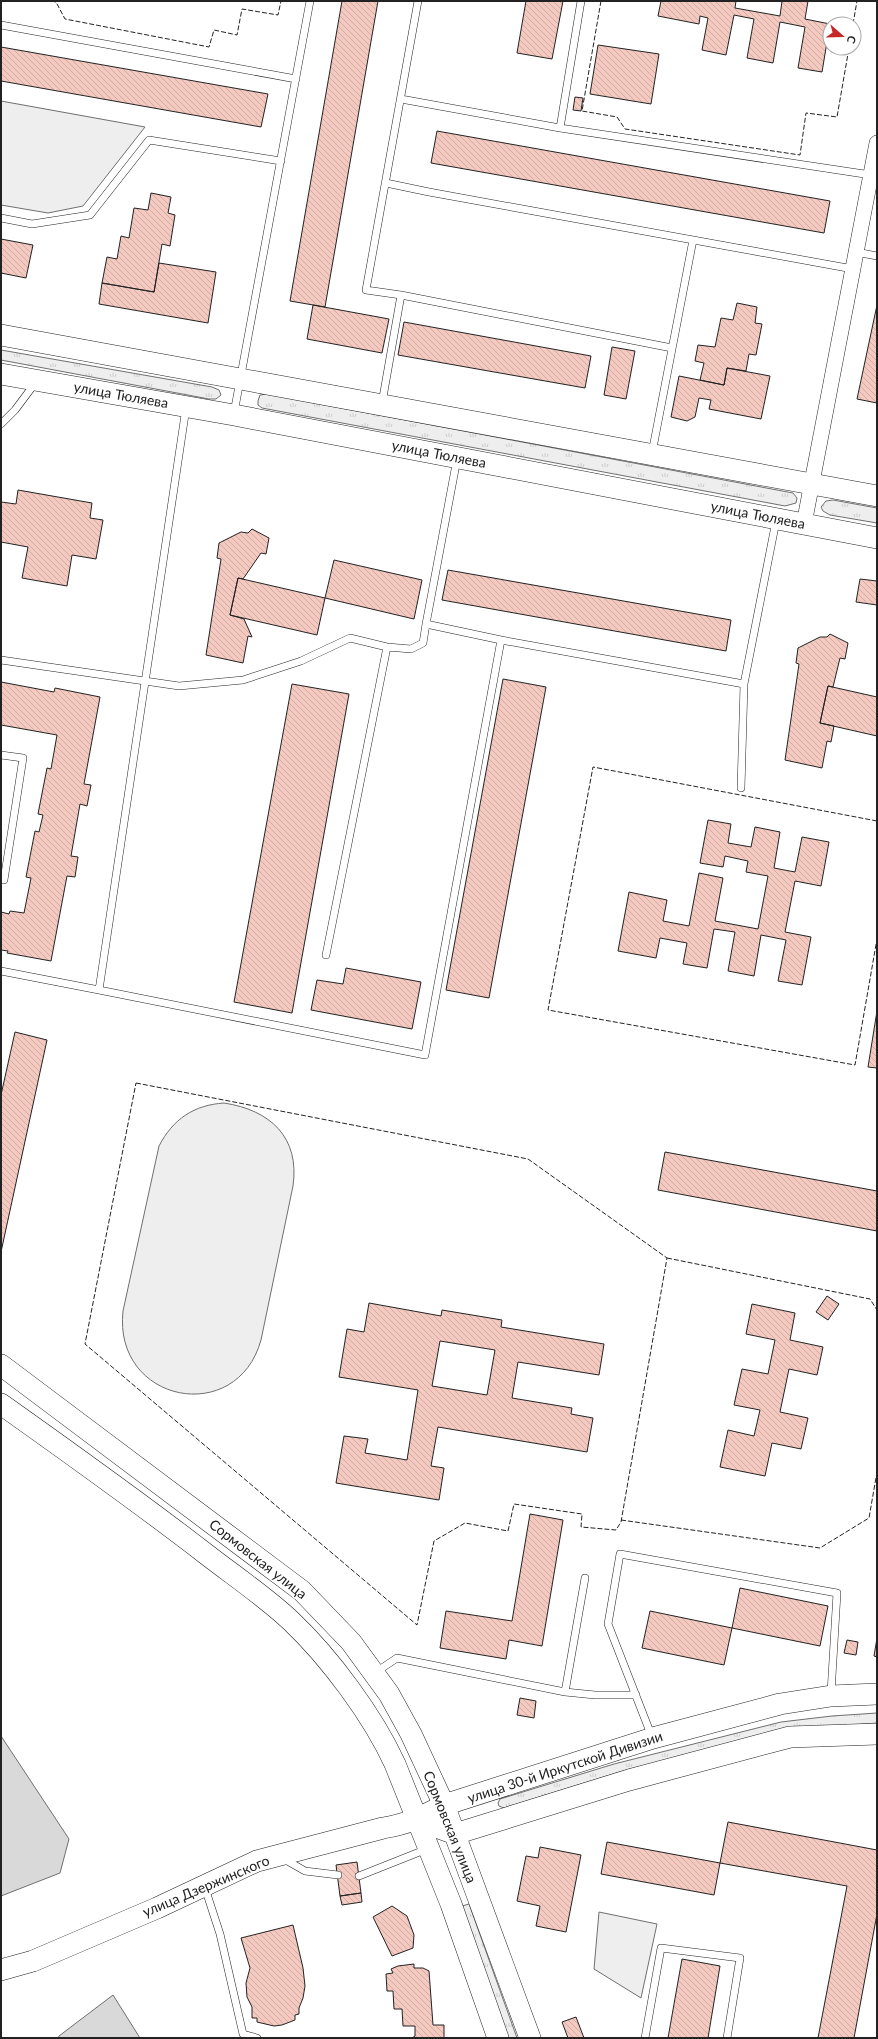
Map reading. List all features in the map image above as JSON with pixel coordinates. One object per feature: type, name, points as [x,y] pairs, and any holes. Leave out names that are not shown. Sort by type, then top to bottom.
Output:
[{"type":"main road","points":[[1,335],[877,496]]},
{"type":"main road","name":"улица Тюляева","points":[[1,374],[234,415],[877,538]]},
{"type":"main road","name":"Сормовская улица","points":[[1,1365],[302,1590],[351,1642],[389,1694],[411,1734],[444,1805],[530,2038]]},
{"type":"main road","name":"Сормовская улица","points":[[1,1404],[169,1525],[291,1621],[326,1660],[366,1714],[388,1749],[451,1904],[498,2038]]},
{"type":"main road","name":"улица 30-й Иркутской Дивизии","points":[[417,1820],[444,1805],[653,1738],[780,1704],[831,1696],[877,1694]]},
{"type":"main road","points":[[417,1820],[455,1834],[629,1780],[790,1737],[877,1734]]},
{"type":"main road","name":"улица Дзержинского","points":[[1,1970],[33,1961],[204,1886],[257,1861],[417,1820]]},
{"type":"street","points":[[804,524],[877,143]]},
{"type":"lane","points":[[234,415],[310,1]]},
{"type":"lane","points":[[418,1],[366,290],[401,295],[672,348]]},
{"type":"lane","points":[[560,128],[581,1]]},
{"type":"lane","points":[[1,25],[296,79]]},
{"type":"lane","points":[[401,98],[560,128],[871,175]]},
{"type":"lane","points":[[1,218],[32,224],[90,215],[149,140],[281,161]]},
{"type":"lane","points":[[386,183],[853,269]]},
{"type":"lane","points":[[652,455],[693,240]]},
{"type":"lane","points":[[856,252],[877,256]]},
{"type":"lane","points":[[382,404],[401,295]]},
{"type":"lane","points":[[1,424],[15,410],[37,381]]},
{"type":"lane","points":[[99,990],[186,407]]},
{"type":"lane","points":[[1,660],[179,686],[243,680],[301,661],[350,638],[387,647],[411,650],[423,643],[457,458]]},
{"type":"lane","points":[[741,788],[744,684],[777,519]]},
{"type":"lane","points":[[426,624],[501,640],[744,684]]},
{"type":"lane","points":[[1,971],[425,1055],[501,640]]},
{"type":"lane","points":[[326,955],[387,647]]},
{"type":"lane","points":[[1,755],[23,758],[4,880],[1,880]]},
{"type":"lane","points":[[653,1738],[608,1624],[620,1554],[837,1593],[831,1696]]},
{"type":"lane","points":[[565,1692],[585,1578]]},
{"type":"lane","points":[[374,1674],[397,1658],[565,1692],[595,1695],[636,1695]]},
{"type":"lane","points":[[359,1876],[429,1848]]},
{"type":"lane","points":[[279,1856],[305,1871],[338,1875]]},
{"type":"lane","points":[[204,1886],[220,1934],[243,2034],[257,2038]]},
{"type":"lane","points":[[645,2038],[661,1948],[740,1958],[727,2038]]},
{"type":"green space","points":[[1,101],[145,127],[83,206],[48,213],[1,205]]},
{"type":"green space","points":[[1,350],[212,387],[219,390],[221,395],[216,399],[209,399],[1,360]]},
{"type":"green space","points":[[267,394],[793,493],[797,498],[796,503],[785,506],[262,408],[258,405],[260,395]]},
{"type":"green space","points":[[833,500],[877,508],[877,523],[830,515],[823,511],[821,507],[826,501]]},
{"type":"green space","points":[[224,1103],[255,1112],[268,1119],[278,1129],[286,1140],[292,1153],[294,1169],[293,1186],[261,1340],[248,1368],[228,1385],[204,1393],[179,1393],[156,1384],[137,1367],[125,1342],[123,1311],[159,1146],[171,1128],[186,1115],[203,1107]]},
{"type":"green space","points":[[877,1713],[877,1723],[781,1731],[623,1771],[504,1808],[499,1806],[498,1803],[500,1799],[614,1764],[781,1722],[832,1716]]},
{"type":"green space","points":[[469,1904],[517,2038],[508,2038],[462,1906]]},
{"type":"green space","points":[[599,1912],[657,1924],[641,1998],[594,1969]]},
{"type":"shaded area","points":[[1,1736],[69,1839],[60,1873],[1,1896]]},
{"type":"shaded area","points":[[113,1995],[140,2038],[58,2038],[59,2036]]},
{"type":"building","points":[[342,1],[378,1],[325,307],[290,301]]},
{"type":"building","points":[[526,1],[563,1],[552,59],[517,53]]},
{"type":"building","points":[[661,1],[736,1],[735,8],[780,16],[782,1],[808,1],[805,19],[822,22],[822,56],[825,56],[822,72],[798,68],[805,27],[780,22],[773,63],[747,58],[754,19],[734,15],[726,55],[702,50],[708,18],[700,16],[699,24],[658,16]]},
{"type":"building","points":[[598,45],[659,54],[651,104],[590,94]]},
{"type":"building","points":[[1,47],[268,94],[261,127],[1,81]]},
{"type":"building","points":[[575,97],[583,98],[581,111],[573,110]]},
{"type":"building","points":[[437,131],[830,201],[824,233],[431,163]]},
{"type":"building","points":[[151,193],[171,197],[168,213],[175,215],[170,246],[162,244],[154,292],[102,283],[107,257],[117,259],[121,236],[129,238],[134,208],[148,210]]},
{"type":"building","points":[[1,239],[33,245],[26,278],[1,273]]},
{"type":"building","points":[[159,263],[216,272],[208,323],[99,304],[102,283],[154,292]]},
{"type":"building","points":[[737,303],[757,307],[755,323],[762,324],[756,355],[749,354],[746,371],[727,368],[724,385],[700,380],[704,363],[695,361],[698,345],[715,347],[721,318],[733,320]]},
{"type":"building","points":[[313,305],[389,319],[382,353],[307,339]]},
{"type":"building","points":[[877,305],[877,403],[857,399]]},
{"type":"building","points":[[404,322],[591,356],[585,388],[398,355]]},
{"type":"building","points":[[612,347],[635,351],[626,399],[604,395]]},
{"type":"building","points":[[727,368],[770,376],[761,419],[709,409],[711,400],[699,398],[695,417],[687,421],[671,417],[679,376],[724,385]]},
{"type":"building","points":[[18,490],[92,503],[90,518],[103,520],[96,559],[72,555],[67,586],[22,578],[28,547],[1,542],[1,502],[16,504]]},
{"type":"building","points":[[252,529],[269,538],[266,554],[261,553],[243,579],[238,578],[230,615],[244,619],[252,637],[248,636],[243,663],[206,655],[221,559],[217,558],[219,543],[241,532],[248,533]]},
{"type":"building","points":[[334,560],[422,580],[414,619],[325,598]]},
{"type":"building","points":[[448,570],[731,620],[726,651],[442,600]]},
{"type":"building","points":[[238,578],[325,598],[317,635],[230,615]]},
{"type":"building","points":[[860,579],[877,581],[877,605],[856,602]]},
{"type":"building","points":[[830,634],[848,643],[845,659],[840,658],[833,687],[828,686],[820,723],[834,726],[831,742],[827,741],[822,768],[785,760],[799,664],[796,663],[798,648],[820,637],[827,637]]},
{"type":"building","points":[[503,679],[546,687],[489,998],[446,990]]},
{"type":"building","points":[[1,682],[54,692],[55,688],[100,697],[84,784],[91,785],[87,806],[80,804],[71,856],[78,857],[75,877],[67,876],[51,961],[7,953],[8,951],[1,950],[1,912],[9,914],[10,911],[24,913],[31,878],[26,877],[35,831],[39,832],[43,815],[38,814],[47,768],[51,769],[57,735],[1,725]]},
{"type":"building","points":[[292,684],[349,694],[292,1013],[234,1002]]},
{"type":"building","points":[[828,686],[877,697],[877,736],[820,723]]},
{"type":"building","points":[[708,820],[731,824],[728,843],[751,847],[755,827],[780,832],[774,868],[795,872],[802,837],[829,842],[821,886],[795,881],[785,932],[811,937],[802,985],[778,981],[786,940],[761,935],[754,976],[728,971],[735,932],[714,929],[707,968],[683,964],[687,943],[660,938],[656,958],[618,951],[629,892],[667,900],[663,921],[689,926],[699,873],[723,878],[715,921],[758,929],[768,876],[746,872],[748,861],[725,856],[723,867],[700,863]]},
{"type":"building","points":[[346,968],[421,982],[412,1029],[311,1010],[317,980],[343,984]]},
{"type":"building","points":[[877,1011],[877,1068],[868,1067]]},
{"type":"building","points":[[15,1032],[47,1040],[1,1252],[1,1095]]},
{"type":"building","points":[[665,1152],[877,1191],[877,1231],[658,1190]]},
{"type":"building","points":[[827,1296],[839,1304],[828,1320],[816,1312]]},
{"type":"building","points":[[369,1303],[441,1316],[442,1310],[502,1320],[501,1327],[604,1344],[599,1375],[518,1362],[512,1398],[572,1408],[571,1414],[593,1418],[587,1452],[438,1427],[431,1466],[444,1468],[439,1500],[336,1483],[344,1436],[368,1439],[365,1453],[407,1460],[418,1390],[339,1377],[347,1329],[364,1332]],"holes":[[[440,1341],[495,1350],[487,1395],[432,1386]]]},
{"type":"building","points":[[752,1304],[795,1313],[790,1340],[823,1347],[817,1375],[789,1369],[780,1412],[808,1418],[801,1449],[772,1443],[765,1476],[720,1467],[728,1430],[754,1436],[760,1410],[734,1405],[742,1369],[768,1374],[775,1340],[746,1334]]},
{"type":"building","points":[[530,1514],[563,1520],[542,1646],[509,1640],[506,1659],[440,1648],[446,1611],[512,1621]]},
{"type":"building","points":[[740,1588],[828,1606],[820,1646],[732,1628]]},
{"type":"building","points":[[650,1611],[732,1628],[724,1665],[642,1648]]},
{"type":"building","points":[[877,1638],[877,1657],[874,1656]]},
{"type":"building","points":[[847,1640],[858,1642],[856,1655],[844,1653]]},
{"type":"building","points":[[520,1698],[536,1701],[534,1718],[517,1715]]},
{"type":"building","points":[[728,1822],[877,1850],[877,1914],[854,2038],[818,2038],[847,1886],[720,1863]]},
{"type":"building","points":[[607,1842],[720,1863],[714,1895],[601,1874]]},
{"type":"building","points":[[540,1847],[581,1855],[566,1932],[536,1926],[540,1906],[517,1901],[526,1856],[538,1858]]},
{"type":"building","points":[[357,1862],[361,1893],[340,1896],[336,1865]]},
{"type":"building","points":[[361,1893],[362,1902],[342,1905],[340,1896]]},
{"type":"building","points":[[392,1906],[407,1916],[414,1935],[413,1948],[392,1956],[373,1917]]},
{"type":"building","points":[[293,1925],[303,1968],[305,1986],[303,1998],[299,2008],[299,2014],[295,2015],[295,2020],[282,2025],[274,2026],[257,2022],[257,2018],[252,2018],[252,2007],[247,1997],[246,1983],[250,1968],[241,1938]]},
{"type":"building","points":[[682,1959],[720,1966],[708,2038],[668,2038]]},
{"type":"building","points":[[414,1964],[414,1968],[423,1968],[429,1971],[433,2025],[444,2025],[444,2038],[412,2038],[415,2036],[415,2026],[403,2026],[402,2009],[394,2009],[393,1991],[387,1991],[386,1974],[393,1973],[391,1969],[398,1966]]},
{"type":"building","points":[[576,2017],[584,2038],[568,2038],[562,2022]]},
{"type":"fence","points":[[51,1],[56,2],[65,19],[209,47],[214,30],[237,35],[242,9],[278,15],[281,1]]},
{"type":"fence","points":[[601,1],[582,111],[617,117],[625,129],[800,155],[806,113],[837,117],[848,56]]},
{"type":"fence","points":[[854,16],[857,1]]},
{"type":"fence","points":[[877,821],[593,767],[548,1010],[855,1065],[877,939]]},
{"type":"fence","points":[[136,1083],[528,1159],[667,1258],[621,1522],[616,1530],[581,1527],[582,1514],[514,1504],[508,1531],[465,1523],[434,1541],[417,1625],[85,1344],[136,1083]]},
{"type":"fence","points":[[667,1258],[870,1299],[877,1310]]},
{"type":"fence","points":[[621,1520],[820,1548],[869,1518],[877,1472]]}]
